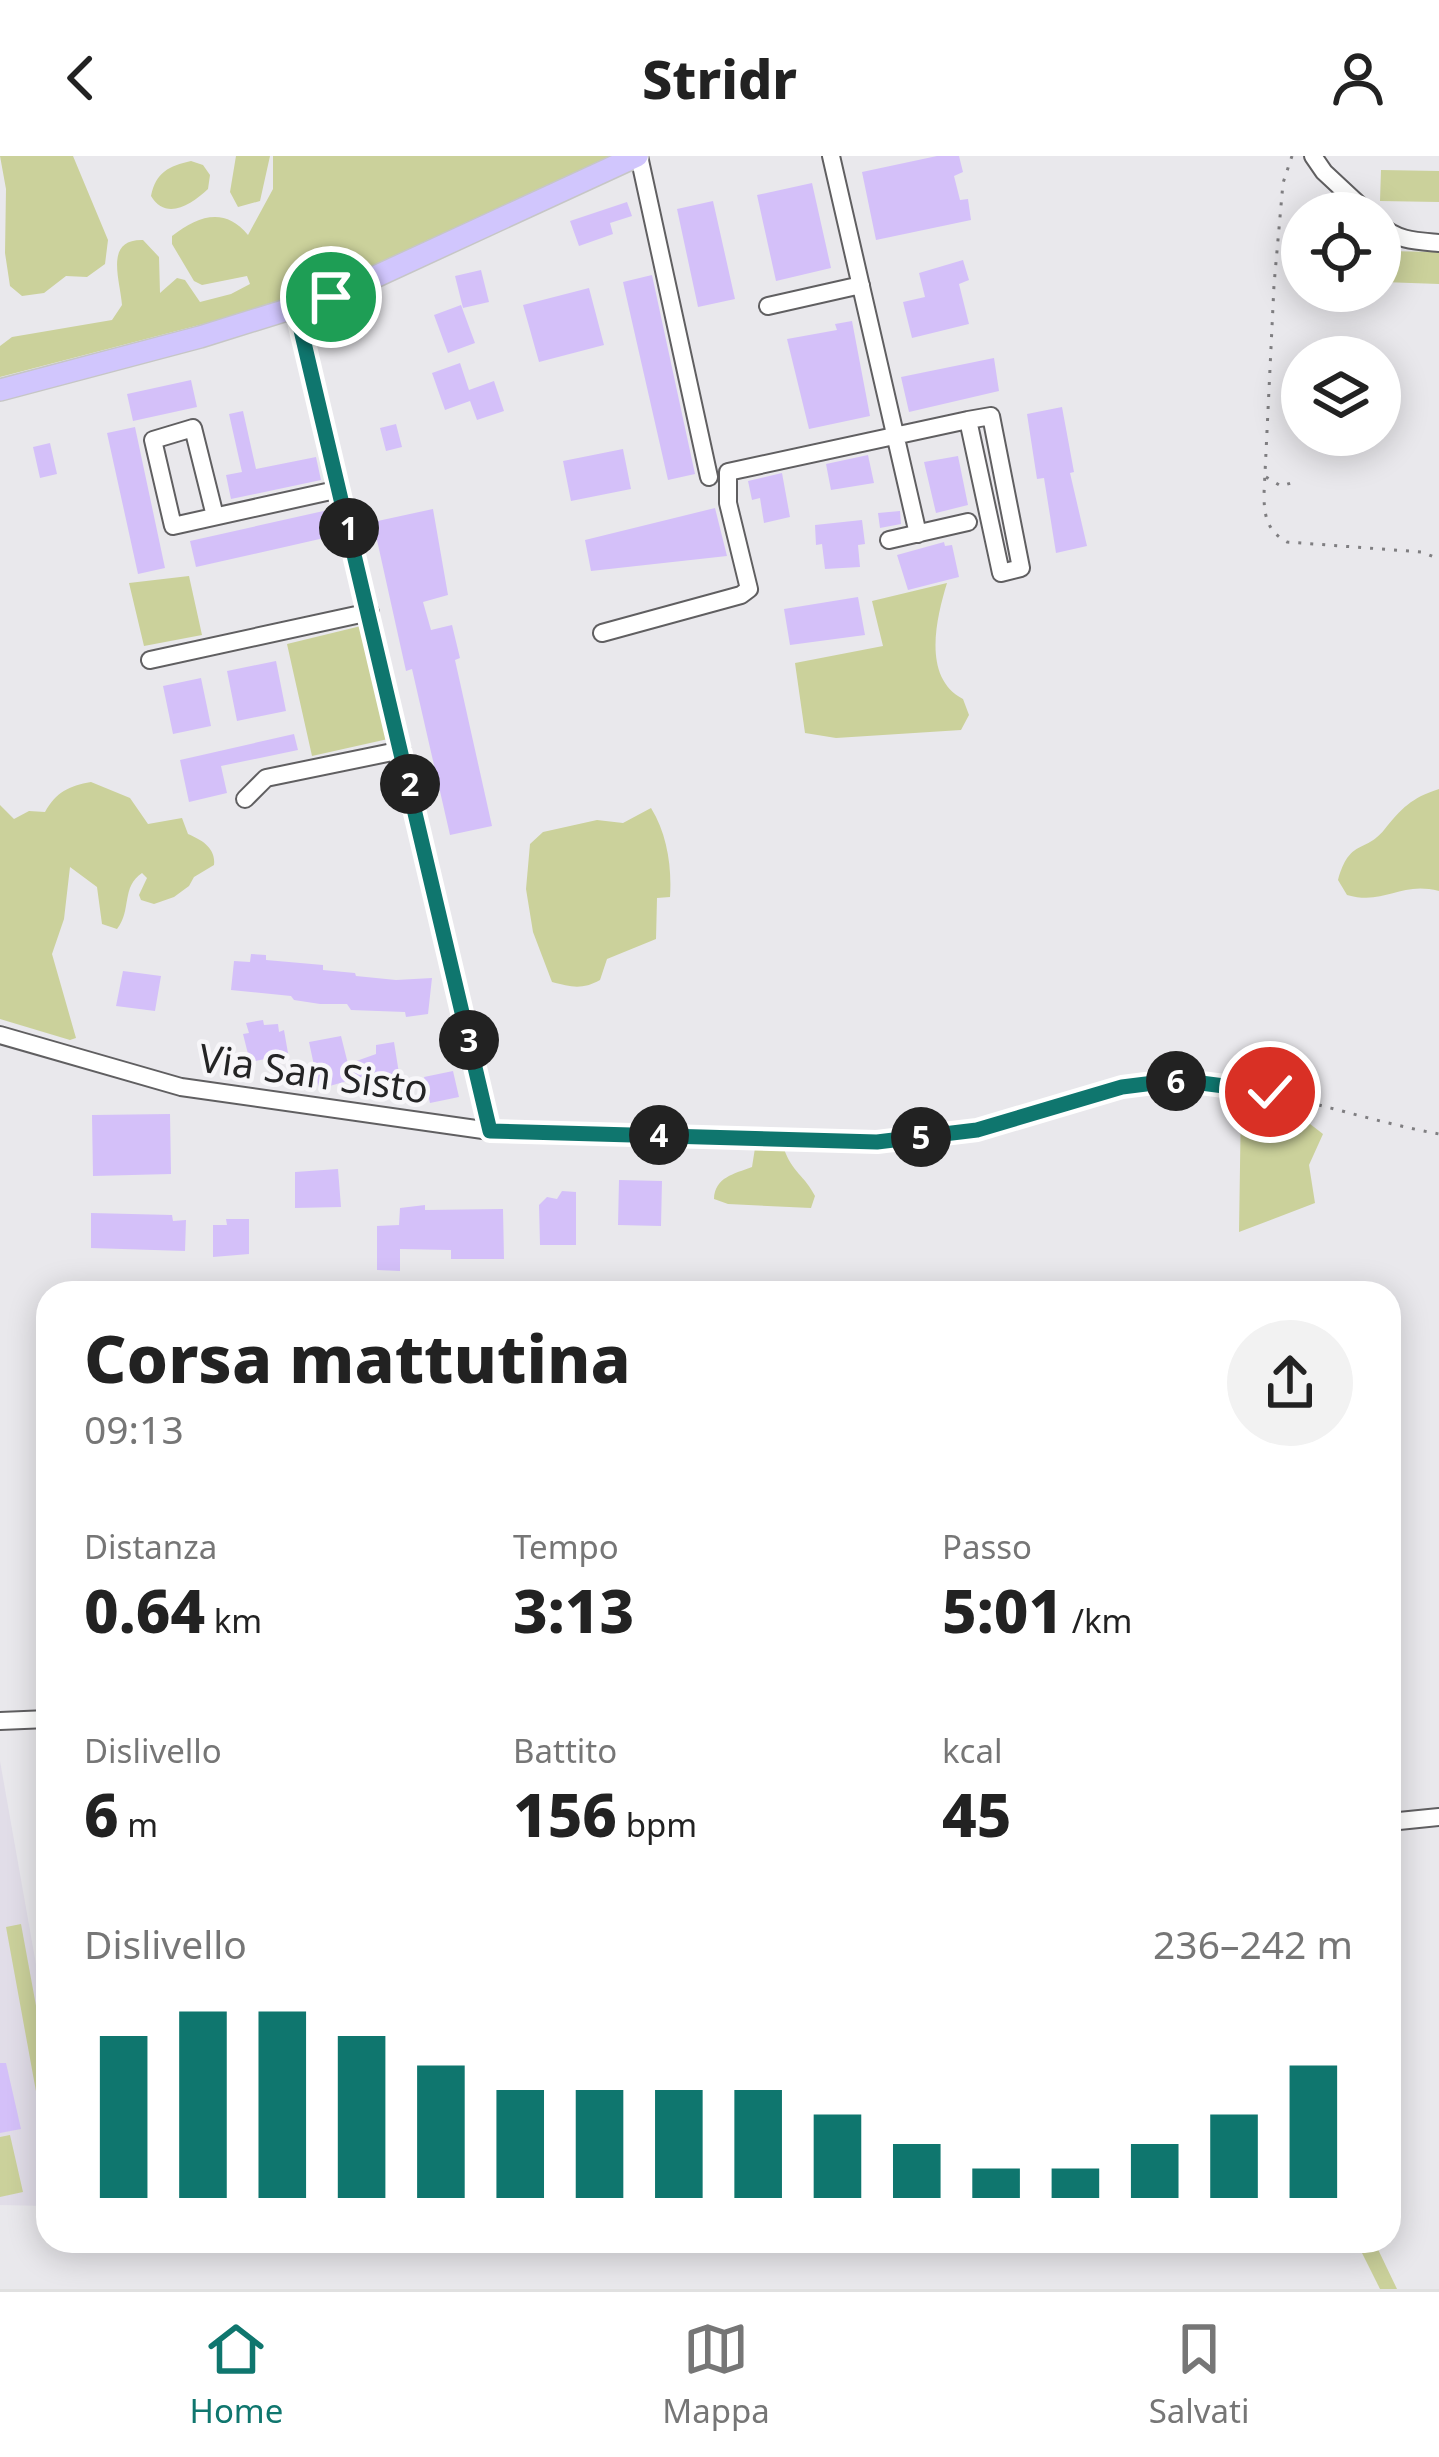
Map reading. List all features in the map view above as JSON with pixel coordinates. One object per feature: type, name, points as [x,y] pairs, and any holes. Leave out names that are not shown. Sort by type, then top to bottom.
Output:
[{"type":"main road","points":[[0,390],[296,309],[638,156]]},
{"type":"street","points":[[638,156],[709,476]]},
{"type":"street","points":[[831,156],[918,534]]},
{"type":"street","points":[[1313,156],[1345,192]]},
{"type":"street","points":[[1401,239],[1439,242]]},
{"type":"street","points":[[768,306],[861,285]]},
{"type":"street","points":[[296,309],[490,1131]]},
{"type":"street","points":[[602,633],[749,589],[728,503],[728,472],[894,434],[968,420],[991,416],[1021,568],[1000,573],[968,420]]},
{"type":"street","points":[[215,517],[193,428],[153,440],[173,526],[215,517],[340,489]]},
{"type":"street","points":[[889,540],[968,522]]},
{"type":"street","points":[[150,660],[370,612]]},
{"type":"street","points":[[245,799],[266,778],[402,750]]},
{"type":"street","name":"Via San Sisto","points":[[0,1035],[181,1087],[490,1131],[877,1142],[977,1130],[1122,1087]]},
{"type":"street","points":[[0,1721],[36,1720]]},
{"type":"street","points":[[1401,1821],[1439,1816]]},
{"type":"path","points":[[1292,156],[1282,183],[1276,263],[1267,522],[1274,535],[1287,542],[1422,552],[1439,559]]},
{"type":"path","points":[[1265,476],[1281,486],[1298,481]]},
{"type":"path","points":[[1122,1087],[1178,1080],[1270,1092],[1370,1121],[1439,1134]]},
{"type":"shaded area","points":[[0,1761],[36,1964],[36,2206],[0,2205]]},
{"type":"green space","points":[[0,156],[73,156],[108,240],[105,264],[87,277],[66,276],[44,293],[22,296],[10,286]]},
{"type":"green space","points":[[236,156],[270,156],[260,201],[238,207],[230,192]]},
{"type":"green space","points":[[273,156],[620,156],[373,270],[284,303],[0,377],[0,346],[12,337],[112,320],[122,305],[119,253],[131,241],[143,240],[159,257],[160,293],[177,278],[185,280],[200,302],[250,284],[247,276],[202,285],[194,281],[172,236],[212,217],[230,220],[248,235],[273,189]]},
{"type":"green space","points":[[191,161],[203,165],[210,175],[208,189],[179,208],[157,204],[151,196],[160,176]]},
{"type":"green space","points":[[1381,170],[1439,171],[1439,202],[1401,201],[1401,192],[1380,192]]},
{"type":"green space","points":[[1401,251],[1439,252],[1439,284],[1401,283]]},
{"type":"green space","points":[[189,576],[202,635],[144,646],[129,583]]},
{"type":"green space","points":[[947,583],[939,613],[937,663],[969,715],[961,730],[836,738],[805,733],[795,663],[883,646],[872,601]]},
{"type":"green space","points":[[361,626],[388,739],[312,756],[287,644]]},
{"type":"green space","points":[[91,782],[130,798],[148,824],[182,818],[188,834],[210,849],[214,865],[174,897],[154,904],[139,895],[147,878],[142,873],[131,885],[117,929],[102,924],[97,887],[70,867],[64,919],[52,954],[76,1038],[70,1040],[0,1019],[0,805],[14,819],[29,811],[45,812],[64,791]]},
{"type":"green space","points":[[1439,789],[1439,891],[1413,889],[1372,898],[1347,895],[1338,880],[1347,858],[1377,837],[1408,805]]},
{"type":"green space","points":[[651,808],[665,839],[670,874],[670,897],[657,898],[656,939],[607,959],[600,980],[594,983],[576,987],[552,982],[533,932],[526,889],[530,844],[543,832],[597,820],[623,823]]},
{"type":"green space","points":[[1241,1101],[1292,1110],[1323,1134],[1309,1165],[1315,1203],[1239,1232]]},
{"type":"green space","points":[[755,1148],[784,1149],[815,1196],[811,1208],[728,1204],[714,1199],[722,1181],[752,1167]]},
{"type":"green space","points":[[21,1924],[36,2006],[36,2091],[6,1927]]},
{"type":"green space","points":[[10,2135],[23,2192],[0,2197],[0,2137]]},
{"type":"green space","points":[[1362,2253],[1380,2253],[1397,2289],[1380,2289]]},
{"type":"building","points":[[959,156],[963,172],[954,176],[960,200],[968,199],[971,220],[876,240],[862,172]]},
{"type":"building","points":[[812,183],[831,268],[776,281],[757,195]]},
{"type":"building","points":[[713,201],[735,299],[698,307],[677,209]]},
{"type":"building","points":[[627,202],[632,216],[610,223],[613,234],[579,246],[570,221]]},
{"type":"building","points":[[963,260],[969,280],[959,284],[969,324],[912,338],[903,302],[925,297],[919,273]]},
{"type":"building","points":[[481,270],[489,302],[463,308],[455,276]]},
{"type":"building","points":[[652,275],[695,474],[668,480],[623,282]]},
{"type":"building","points":[[589,288],[604,345],[539,362],[523,305]]},
{"type":"building","points":[[461,305],[475,343],[448,353],[434,315]]},
{"type":"building","points":[[852,321],[870,416],[809,429],[787,339],[837,330],[835,324]]},
{"type":"building","points":[[994,358],[999,391],[909,412],[901,377]]},
{"type":"building","points":[[460,363],[469,390],[494,381],[504,411],[477,420],[470,401],[445,410],[432,373]]},
{"type":"building","points":[[191,380],[197,407],[133,421],[127,394]]},
{"type":"building","points":[[1062,407],[1074,472],[1070,473],[1087,546],[1056,553],[1027,414]]},
{"type":"building","points":[[243,411],[256,469],[316,457],[321,480],[231,499],[226,475],[242,472],[229,414]]},
{"type":"building","points":[[396,424],[402,447],[386,451],[380,428]]},
{"type":"building","points":[[135,427],[165,568],[138,574],[107,433]]},
{"type":"building","points":[[50,443],[57,474],[40,478],[33,447]]},
{"type":"building","points":[[623,449],[631,489],[571,501],[563,461]]},
{"type":"building","points":[[868,455],[874,483],[831,490],[826,464]]},
{"type":"building","points":[[958,456],[968,505],[936,513],[924,462]]},
{"type":"building","points":[[782,473],[790,517],[764,523],[760,498],[752,500],[748,481]]},
{"type":"building","points":[[715,508],[727,556],[591,571],[585,540]]},
{"type":"building","points":[[433,509],[448,595],[423,602],[431,630],[452,625],[460,658],[455,660],[492,826],[450,835],[373,522]]},
{"type":"building","points":[[328,510],[333,536],[196,567],[190,541]]},
{"type":"building","points":[[900,511],[901,524],[880,528],[878,513]]},
{"type":"building","points":[[862,520],[865,544],[858,545],[860,567],[825,569],[815,525]]},
{"type":"building","points":[[944,542],[952,545],[959,577],[908,590],[897,555]]},
{"type":"building","points":[[858,597],[865,635],[790,645],[784,609]]},
{"type":"building","points":[[276,661],[286,711],[237,721],[227,671]]},
{"type":"building","points":[[201,678],[211,726],[173,734],[163,686]]},
{"type":"building","points":[[294,734],[298,750],[221,766],[227,793],[189,802],[180,760]]},
{"type":"building","points":[[251,954],[266,955],[266,960],[323,965],[323,970],[356,976],[432,978],[428,1014],[406,1017],[405,1012],[351,1010],[347,1004],[231,990],[234,961],[250,962]]},
{"type":"building","points":[[123,971],[161,976],[155,1011],[116,1006]]},
{"type":"building","points":[[263,1020],[264,1025],[278,1024],[279,1032],[284,1030],[289,1059],[271,1064],[270,1058],[250,1062],[243,1034],[249,1033],[246,1023]]},
{"type":"building","points":[[341,1036],[348,1064],[376,1054],[376,1045],[394,1042],[402,1092],[385,1094],[383,1083],[374,1085],[372,1074],[319,1089],[309,1042]]},
{"type":"building","points":[[453,1071],[459,1097],[430,1103],[424,1077]]},
{"type":"building","points":[[170,1114],[171,1174],[93,1176],[92,1115]]},
{"type":"building","points":[[338,1169],[341,1207],[295,1208],[295,1172]]},
{"type":"building","points":[[619,1180],[662,1181],[661,1226],[618,1225]]},
{"type":"building","points":[[562,1191],[576,1192],[576,1245],[540,1245],[539,1205],[547,1197],[557,1199]]},
{"type":"building","points":[[425,1205],[425,1210],[503,1209],[504,1259],[451,1259],[451,1250],[400,1249],[400,1271],[377,1270],[377,1226],[399,1225],[400,1208]]},
{"type":"building","points":[[91,1213],[172,1215],[173,1221],[186,1220],[185,1251],[91,1248]]},
{"type":"building","points":[[226,1219],[249,1219],[249,1254],[213,1257],[213,1225],[227,1225]]},
{"type":"building","points":[[0,2063],[6,2063],[21,2129],[0,2133]]},
{"type":"route","points":[[331,297],[296,309],[490,1131],[877,1142],[977,1130],[1122,1087],[1178,1080],[1270,1092]]}]
